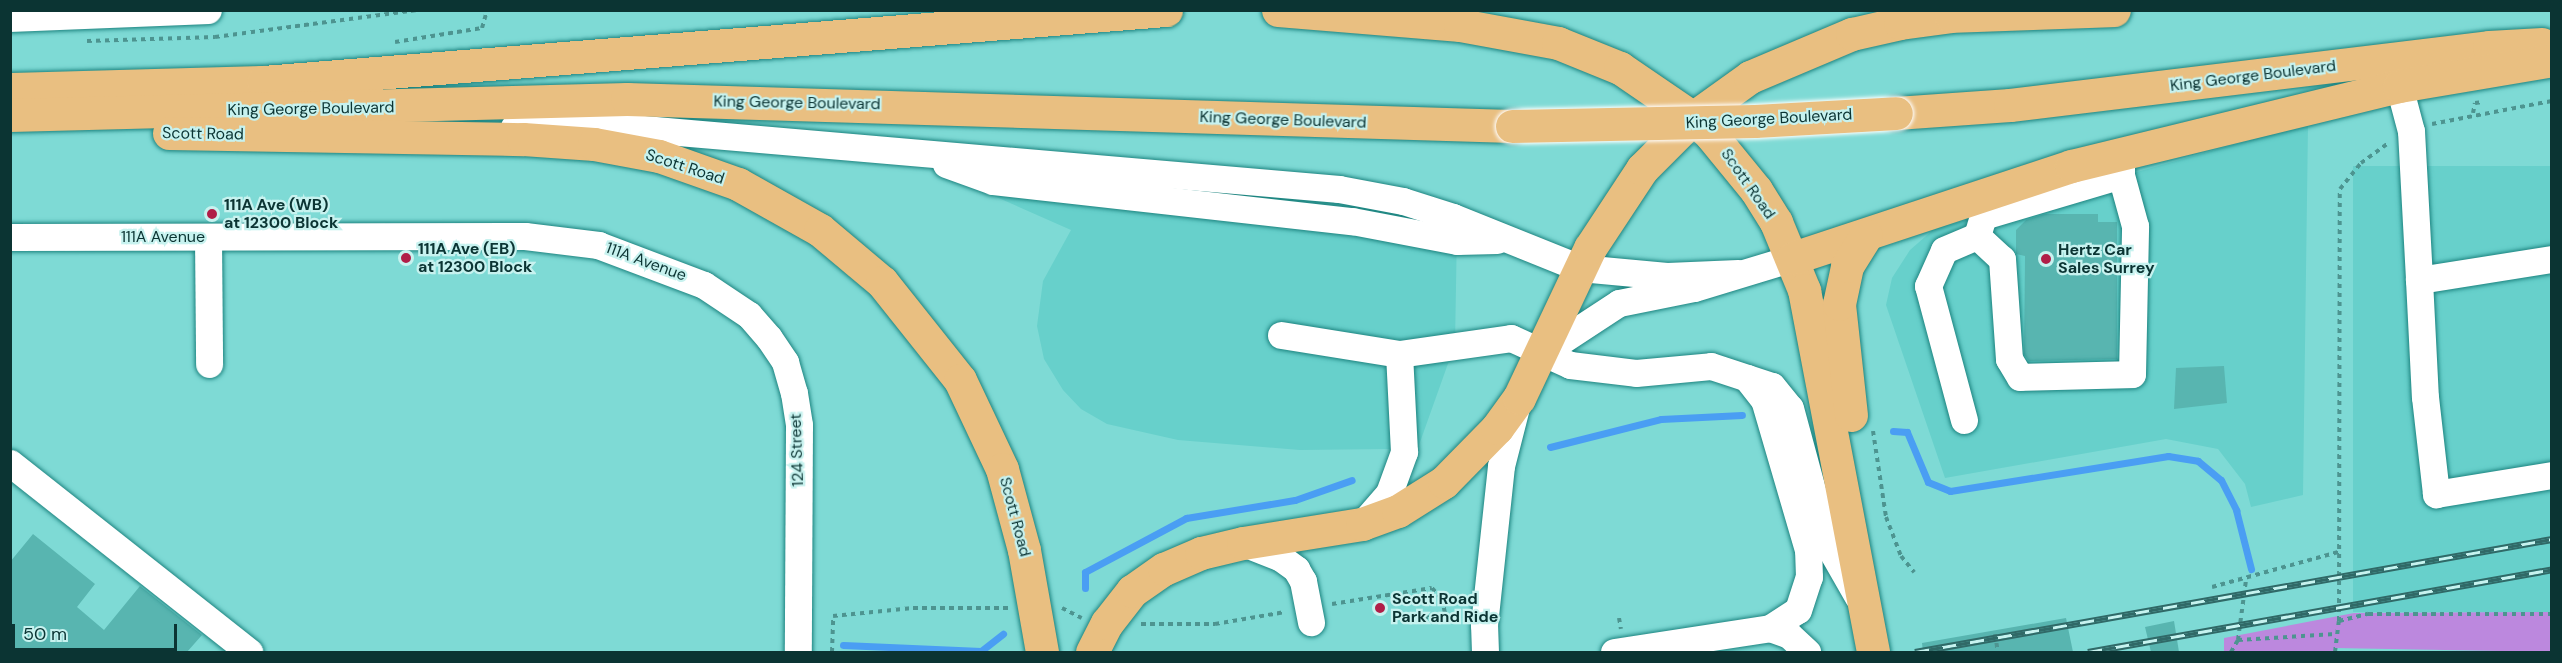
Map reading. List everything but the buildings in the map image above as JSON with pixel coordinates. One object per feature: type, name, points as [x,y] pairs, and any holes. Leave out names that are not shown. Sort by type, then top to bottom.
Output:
[{"type":"main road","name":"King George Boulevard","points":[[10,89],[263,82],[1166,10]]},
{"type":"main road","name":"Scott Road","points":[[1278,10],[1460,26],[1558,43],[1620,68],[1694,118],[1729,154],[1756,190],[1792,258],[1822,372],[1869,632]]},
{"type":"main road","points":[[1092,652],[1107,623],[1132,591],[1164,569],[1201,553],[1243,543],[1362,524],[1398,511],[1444,482],[1497,428],[1519,398],[1597,235],[1642,169],[1694,118],[1750,77],[1852,34],[1951,16],[2114,10]]},
{"type":"main road","name":"King George Boulevard","points":[[10,115],[627,99],[1512,126],[1755,121],[1896,113],[2173,87],[2489,47],[2552,44]]},
{"type":"main road","points":[[1792,258],[1866,235],[1983,215],[2121,164],[2399,86],[2552,60]]},
{"type":"main road","name":"Scott Road","points":[[10,130],[354,138],[523,139],[594,144],[659,156],[738,184],[820,230],[882,282],[960,380],[1002,469],[1024,550],[1042,652]]},
{"type":"main road","points":[[1866,235],[1847,266],[1839,304],[1877,599],[1869,632]]},
{"type":"street","points":[[10,18],[208,10]]},
{"type":"street","points":[[2399,86],[2411,131],[2425,397],[2436,494],[2552,475]]},
{"type":"street","points":[[354,138],[574,123],[1339,189],[1403,201],[1580,268],[1667,276],[1738,273]]},
{"type":"street","points":[[1964,420],[1928,286],[1944,250],[1983,215],[2002,260],[2009,359],[2020,377],[2132,374],[2135,226],[2121,164]]},
{"type":"street","name":"111A Avenue","points":[[10,237],[553,238],[598,245],[704,285]]},
{"type":"street","points":[[208,237],[210,364]]},
{"type":"street","points":[[1541,354],[1619,303],[1694,288],[1792,258]]},
{"type":"street","points":[[2419,280],[2552,259]]},
{"type":"street","name":"124 Street","points":[[704,285],[749,315],[769,338],[785,362],[794,393],[799,425],[798,652]]},
{"type":"street","points":[[1281,334],[1399,354],[1511,338],[1541,354],[1570,365],[1626,372],[1711,366],[1745,375],[1772,386],[1790,408],[1826,541],[1869,632]]},
{"type":"street","points":[[1362,524],[1389,494],[1404,452],[1399,354]]},
{"type":"street","points":[[1614,652],[1770,628],[1798,610],[1809,577],[1808,550],[1764,400],[1745,375]]},
{"type":"street","points":[[1485,652],[1484,625],[1501,466],[1519,398]]},
{"type":"street","points":[[10,463],[249,652]]},
{"type":"street","points":[[1243,543],[1281,558],[1296,569],[1303,581],[1310,612]]},
{"type":"street","points":[[1770,628],[1790,635],[1807,652]]},
{"type":"path","points":[[391,42],[482,28],[487,10]]},
{"type":"path","points":[[2433,123],[2473,113],[2552,100]]},
{"type":"path","points":[[2473,113],[2475,104]]},
{"type":"path","points":[[2238,640],[2339,634],[2340,189],[2361,163],[2390,142]]},
{"type":"path","points":[[1872,425],[1886,517],[1901,556],[1914,572]]},
{"type":"path","points":[[2212,587],[2246,580],[2338,552]]},
{"type":"path","points":[[2231,652],[2238,640],[2246,580]]},
{"type":"path","points":[[1133,629],[1141,624],[1215,624],[1310,612],[1432,588],[1443,598],[1446,618]]},
{"type":"path","points":[[1058,606],[1076,617],[1087,618]]},
{"type":"path","points":[[832,652],[833,616],[914,608],[1012,608]]},
{"type":"path","points":[[2339,621],[2368,614],[2552,615]]},
{"type":"path","points":[[1424,617],[1469,620]]},
{"type":"path","points":[[1995,634],[1998,652]]},
{"type":"path","points":[[2335,634],[2335,652]]},
{"type":"shaded area","points":[[2308,124],[2303,495],[2251,507],[2245,484],[2218,449],[2166,439],[1945,478],[1886,305],[1892,278],[1910,250],[1934,229]]},
{"type":"shaded area","points":[[915,161],[1457,229],[1455,344],[1414,459],[1389,449],[1300,450],[1178,440],[1107,424],[1081,409],[1063,390],[1044,359],[1037,326],[1043,281],[1071,230]]},
{"type":"shaded area","points":[[2353,166],[2551,166],[2551,612],[2353,612]]},
{"type":"shaded area","points":[[2551,612],[2551,652],[2334,648],[2334,652],[2224,652],[2224,638],[2354,613]]},
{"type":"waterway","points":[[1550,447],[1661,419],[1742,415]]},
{"type":"waterway","points":[[1893,431],[1907,432],[1928,482],[1950,491],[2168,456],[2198,461],[2221,480],[2236,510],[2251,569]]},
{"type":"waterway","points":[[1085,588],[1085,572],[1186,518],[1295,500],[1352,480]]},
{"type":"waterway","points":[[843,645],[981,651],[1003,634]]},
{"type":"railway","points":[[1915,652],[2552,539]]},
{"type":"railway","points":[[2088,652],[2552,569]]},
{"type":"place","name":"111A Ave (WB) at 12300 Block","points":[[212,214]]},
{"type":"place","name":"111A Ave (EB) at 12300 Block","points":[[406,258]]},
{"type":"place","name":"Hertz Car Sales Surrey","points":[[2046,259]]},
{"type":"place","name":"Scott Road Park and Ride","points":[[1380,608]]}]
